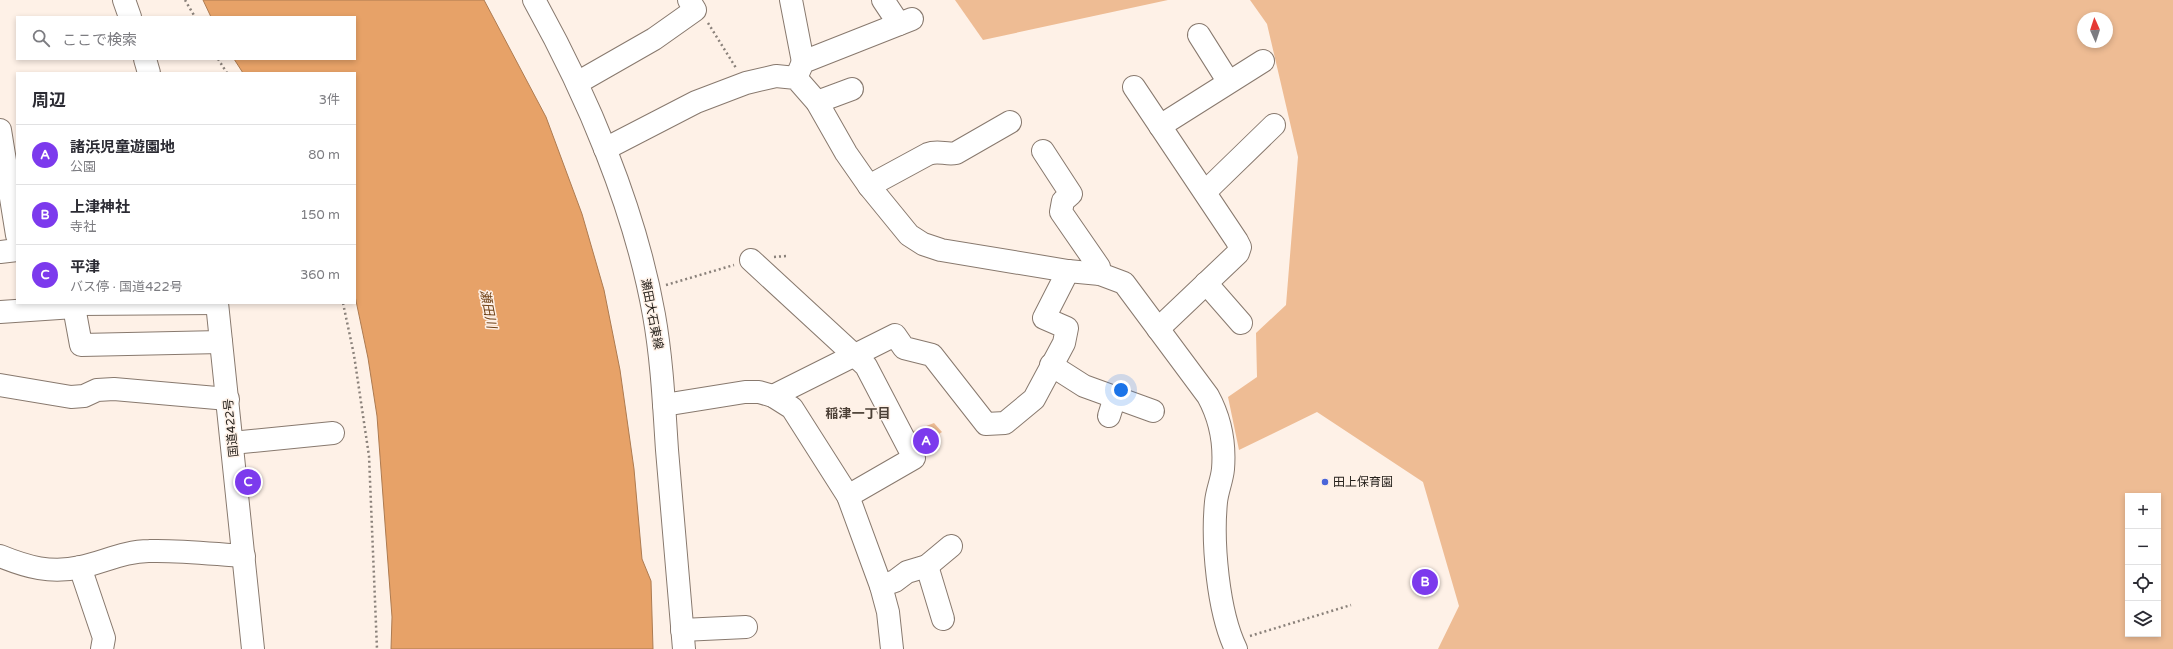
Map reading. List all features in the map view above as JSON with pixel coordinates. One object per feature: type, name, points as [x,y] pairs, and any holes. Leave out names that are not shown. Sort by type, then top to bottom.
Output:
[{"type":"main road","points":[[124,0],[130,16]]},
{"type":"main road","points":[[791,0],[799,70],[846,153],[869,186],[909,235],[923,244],[941,250],[1068,271],[1100,274],[1124,283],[1208,396],[1217,412],[1222,438],[1223,470],[1216,502],[1216,564],[1227,623],[1234,646]]},
{"type":"main road","points":[[605,149],[696,102],[746,83],[799,70],[905,21],[883,0]]},
{"type":"main road","name":"瀬田大石東線","points":[[536,1],[577,83],[605,149],[630,222],[648,290],[659,347],[683,640]]},
{"type":"main road","points":[[577,83],[654,39],[692,5]]},
{"type":"main road","points":[[1199,35],[1228,81]]},
{"type":"main road","points":[[145,60],[149,72]]},
{"type":"main road","points":[[1160,126],[1228,81],[1262,61]]},
{"type":"main road","points":[[1134,87],[1240,247],[1238,253],[1158,329]]},
{"type":"main road","points":[[817,102],[852,89]]},
{"type":"main road","points":[[869,186],[935,151],[949,154],[956,153],[1010,122]]},
{"type":"main road","points":[[1205,192],[1274,125]]},
{"type":"main road","points":[[0,130],[4,174],[16,230]]},
{"type":"main road","points":[[1043,151],[1071,194],[1063,201],[1061,212],[1099,267],[1100,274]]},
{"type":"main road","points":[[0,252],[16,250]]},
{"type":"main road","points":[[752,260],[866,366],[914,458],[848,496]]},
{"type":"main road","points":[[773,396],[895,335],[904,348],[932,355],[986,424],[1005,424],[1034,399],[1064,343],[1067,328],[1044,318],[1068,271]]},
{"type":"main road","points":[[1206,283],[1241,322]]},
{"type":"main road","points":[[0,312],[74,307],[79,304]]},
{"type":"main road","name":"国道422号","points":[[217,304],[253,649]]},
{"type":"main road","points":[[74,307],[81,345],[222,342]]},
{"type":"main road","points":[[1052,366],[1084,386],[1112,407],[1153,411]]},
{"type":"main road","points":[[0,385],[71,397],[84,396],[97,390],[114,389],[228,399]]},
{"type":"main road","points":[[664,405],[745,392],[759,392],[773,396],[792,408],[848,496],[881,586],[888,612],[892,649]]},
{"type":"main road","points":[[232,443],[333,433]]},
{"type":"main road","points":[[881,586],[895,581],[907,572],[927,566],[951,546]]},
{"type":"main road","points":[[0,556],[29,568],[54,570],[80,567],[120,555],[149,550],[244,556]]},
{"type":"main road","points":[[927,566],[943,620]]},
{"type":"main road","points":[[80,567],[104,638],[102,649]]},
{"type":"main road","points":[[683,640],[746,627]]},
{"type":"path","points":[[186,0],[194,16]]},
{"type":"path","points":[[692,5],[701,11],[746,83]]},
{"type":"path","points":[[219,60],[226,72]]},
{"type":"path","points":[[648,290],[752,260],[787,256]]},
{"type":"path","points":[[343,304],[354,355],[369,456],[377,649]]},
{"type":"path","points":[[1234,646],[1351,605]]},
{"type":"shaded area","points":[[955,0],[1168,0],[983,40]]},
{"type":"shaded area","points":[[1250,0],[2173,0],[2173,649],[1438,649],[1459,606],[1423,482],[1317,412],[1239,450],[1228,397],[1257,377],[1256,333],[1286,305],[1298,157],[1267,24]]},
{"type":"shaded area","points":[[934,423],[942,432],[936,436],[938,446],[921,454],[911,432]]},
{"type":"water","name":"瀬田川","points":[[203,0],[484,0],[546,117],[582,214],[604,290],[620,370],[634,469],[642,559],[651,581],[653,649],[391,649],[392,617],[377,416],[368,358],[356,301],[356,72],[242,72],[235,60],[356,60],[356,16],[211,16]]},
{"type":"place","name":"諸浜児童遊園地","points":[[926,441]]},
{"type":"place","name":"平津","points":[[248,482]]},
{"type":"place","name":"田上保育園","points":[[1325,482]]},
{"type":"place","name":"上津神社","points":[[1425,582]]},
{"type":"district","name":"稲津一丁目","points":[[858,414]]}]
